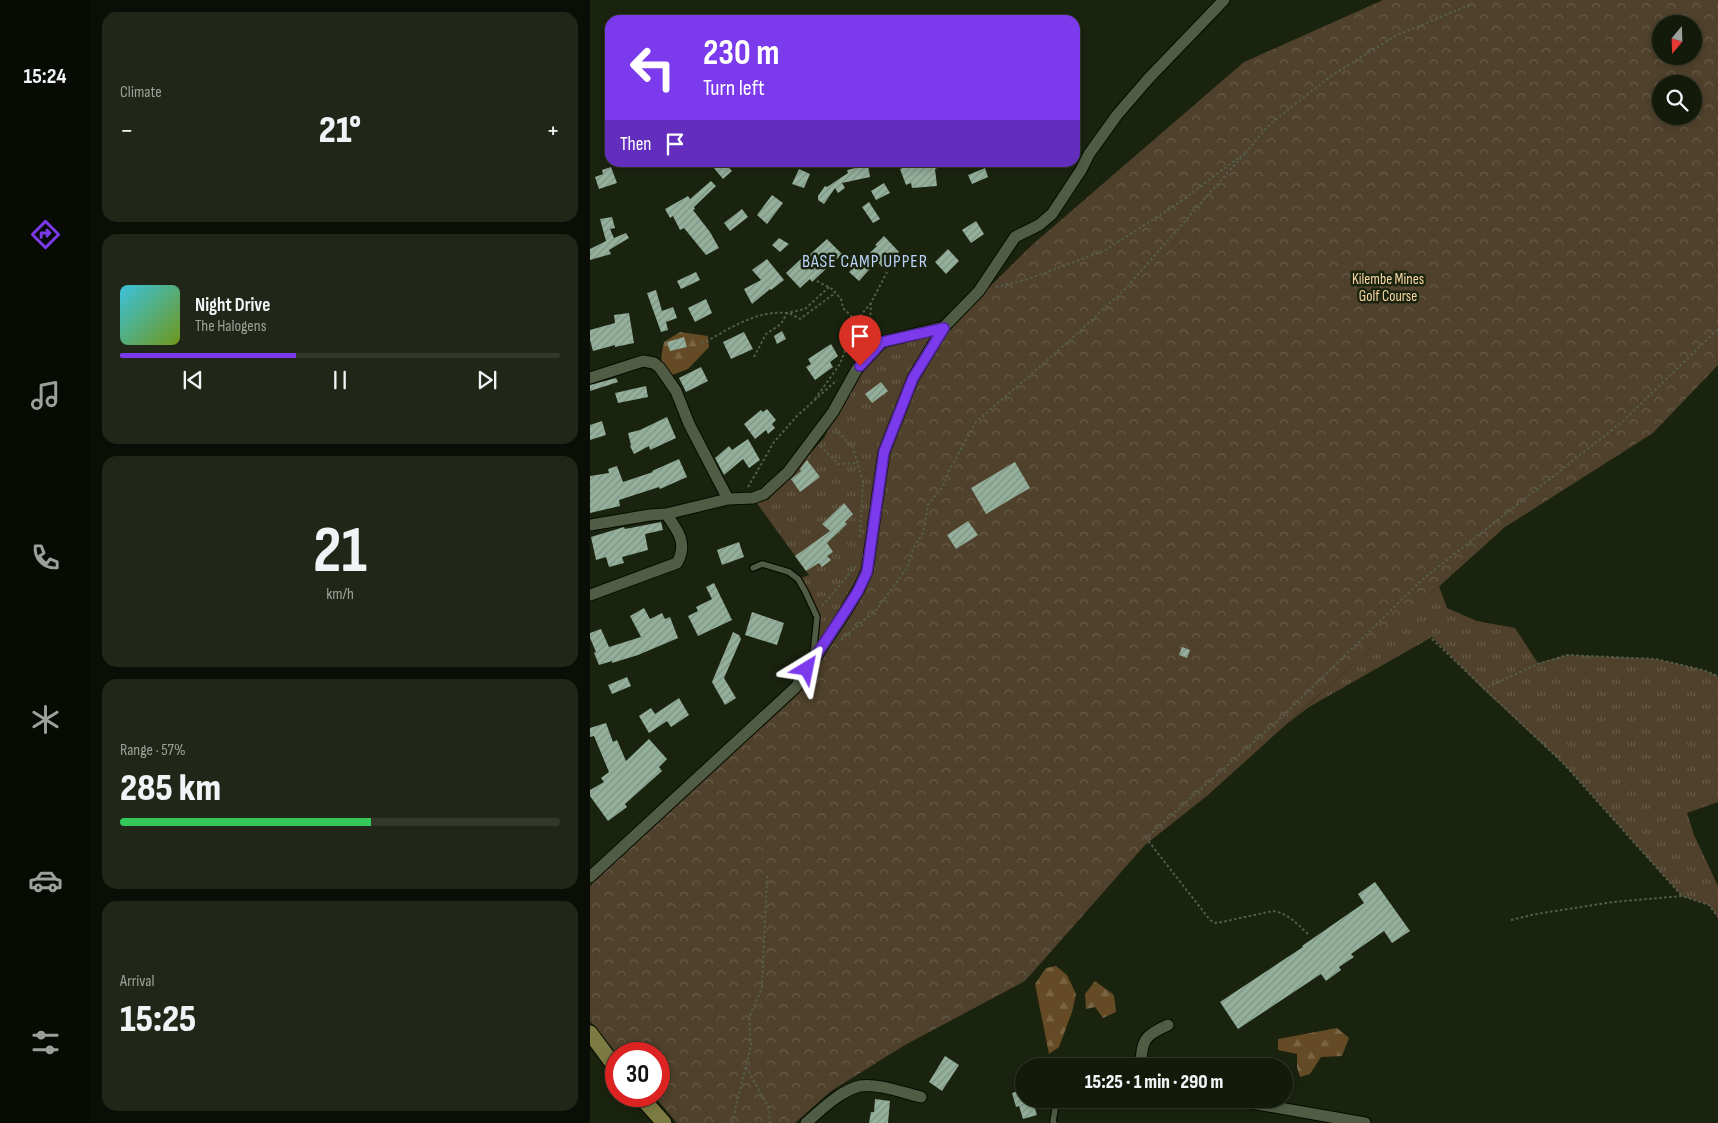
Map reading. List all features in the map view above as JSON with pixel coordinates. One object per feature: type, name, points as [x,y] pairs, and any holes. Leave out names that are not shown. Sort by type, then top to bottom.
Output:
[{"type":"main road","points":[[590,1033],[605,1053]]},
{"type":"main road","points":[[650,1107],[664,1123]]},
{"type":"street","points":[[590,877],[796,687],[858,591],[867,572],[884,452],[913,378],[944,328],[979,291],[1015,237],[1039,225],[1052,214],[1117,115],[1149,78],[1224,0]]},
{"type":"street","points":[[590,525],[666,514],[728,499],[753,498],[764,494],[788,472],[828,419],[857,368],[882,342],[944,328]]},
{"type":"street","points":[[590,378],[643,361],[660,368],[676,391],[689,424],[728,499]]},
{"type":"street","points":[[590,595],[676,563],[682,554],[681,540],[678,529],[666,514]]},
{"type":"street","points":[[1142,1058],[1146,1039],[1153,1032],[1168,1026]]},
{"type":"street","points":[[806,1123],[833,1100],[859,1087],[876,1087],[921,1097]]},
{"type":"street","points":[[1280,1108],[1365,1123]]},
{"type":"lane","points":[[753,568],[762,564],[789,572],[798,579],[817,617],[813,661]]},
{"type":"lane","points":[[1054,1123],[1055,1108]]},
{"type":"path","points":[[835,645],[877,609],[907,568],[912,550],[923,533],[928,505],[943,486],[949,471],[976,422],[1068,342],[1126,288],[1270,124],[1331,76],[1395,36],[1472,4]]},
{"type":"path","points":[[979,291],[1028,279],[1104,251],[1180,202],[1245,153]]},
{"type":"path","points":[[812,403],[840,364],[856,321],[871,303],[887,272]]},
{"type":"path","points":[[817,281],[832,289],[841,299],[843,308],[856,321],[863,334],[869,340],[882,342]]},
{"type":"path","points":[[702,344],[732,327],[764,315],[805,309],[829,287]]},
{"type":"path","points":[[787,313],[800,319],[835,293]]},
{"type":"path","points":[[869,340],[871,303]]},
{"type":"path","points":[[754,357],[766,334],[781,324],[787,313]]},
{"type":"path","points":[[1308,934],[1282,912],[1273,911],[1216,923],[1210,920],[1146,838],[1285,714],[1424,578],[1622,422],[1718,329]]},
{"type":"path","points":[[742,498],[774,442],[797,416],[838,380]]},
{"type":"path","points":[[828,419],[853,448],[863,482],[860,544]]},
{"type":"path","points":[[813,439],[838,464],[858,464]]},
{"type":"path","points":[[815,613],[860,561]]},
{"type":"path","points":[[1432,639],[1563,763],[1682,896]]},
{"type":"path","points":[[1483,689],[1538,664],[1567,655],[1656,659],[1703,670],[1718,676]]},
{"type":"path","points":[[732,1123],[751,1045],[749,1018],[762,987],[767,876]]},
{"type":"path","points":[[1511,920],[1536,914],[1613,902],[1682,896],[1710,905],[1718,917]]},
{"type":"path","points":[[746,1067],[769,1108],[770,1123]]},
{"type":"green space","name":"Kilembe Mines Golf Course","points":[[1383,0],[1718,0],[1718,365],[1653,433],[1505,527],[1208,795],[1145,845],[1025,981],[905,1045],[831,1091],[795,1123],[677,1123],[663,1107],[670,1107],[670,1042],[607,1042],[590,1021],[590,887],[600,874],[799,693],[872,575],[890,445],[911,389],[954,322],[1032,245],[1244,62]]},
{"type":"green space","points":[[680,332],[708,336],[709,347],[688,369],[672,375],[663,365],[663,347],[664,342]]},
{"type":"green space","points":[[933,334],[910,371],[878,451],[863,568],[814,651],[815,613],[798,579],[809,575],[756,502],[768,500],[824,438],[861,374],[875,358],[893,341]]},
{"type":"green space","points":[[1439,586],[1447,608],[1477,621],[1515,628],[1538,663],[1567,655],[1656,659],[1703,670],[1718,676],[1718,802],[1687,813],[1694,835],[1718,886],[1718,917],[1709,905],[1682,896],[1563,763],[1483,689],[1432,637],[1309,707],[1286,725]]},
{"type":"green space","points":[[1056,966],[1067,975],[1076,994],[1072,1012],[1059,1047],[1049,1054],[1035,984],[1046,968]]},
{"type":"green space","points":[[1095,981],[1114,995],[1116,1012],[1103,1018],[1095,1007],[1086,1009],[1085,994]]},
{"type":"green space","points":[[1337,1028],[1349,1038],[1342,1056],[1321,1057],[1310,1074],[1300,1077],[1297,1067],[1297,1054],[1278,1050],[1278,1039]]},
{"type":"building","points":[[611,167],[617,183],[599,189],[595,177],[603,174],[602,170]]},
{"type":"building","points":[[713,167],[728,167],[732,171],[723,179]]},
{"type":"building","points":[[868,167],[870,177],[842,183],[845,188],[838,193],[835,188],[824,204],[818,200],[818,196],[825,186],[827,187],[848,173],[847,170]]},
{"type":"building","points":[[904,167],[939,167],[935,169],[937,186],[912,188],[911,183],[906,185],[900,169]]},
{"type":"building","points":[[985,168],[988,177],[972,184],[968,175]]},
{"type":"building","points":[[799,169],[810,174],[804,188],[792,184]]},
{"type":"building","points":[[711,181],[716,186],[693,210],[710,232],[719,248],[706,255],[684,228],[680,230],[673,216],[670,218],[665,209],[688,196],[690,199]]},
{"type":"building","points":[[884,183],[890,193],[876,200],[871,191]]},
{"type":"building","points":[[772,195],[783,203],[767,224],[757,215]]},
{"type":"building","points":[[869,202],[880,219],[873,223],[862,207]]},
{"type":"building","points":[[742,209],[748,217],[730,231],[724,223]]},
{"type":"building","points":[[612,217],[615,228],[610,229],[614,238],[626,233],[629,238],[609,250],[611,254],[590,260],[590,249],[606,241],[600,219]]},
{"type":"building","points":[[976,221],[984,234],[971,243],[962,230]]},
{"type":"building","points":[[884,236],[899,252],[882,267],[877,261],[859,281],[849,272],[854,267],[851,265],[859,257],[862,260],[877,246],[875,245]]},
{"type":"building","points":[[779,238],[789,244],[780,252],[772,245]]},
{"type":"building","points":[[827,239],[842,254],[812,282],[810,279],[800,288],[786,273]]},
{"type":"building","points":[[948,249],[959,261],[946,274],[935,262]]},
{"type":"building","points":[[767,259],[784,280],[752,304],[744,289],[761,280],[752,270]]},
{"type":"building","points":[[696,272],[700,280],[681,289],[677,281]]},
{"type":"building","points":[[656,290],[662,311],[673,307],[677,318],[666,322],[668,330],[661,332],[647,293]]},
{"type":"building","points":[[706,299],[712,313],[695,322],[688,308]]},
{"type":"building","points":[[629,313],[634,343],[615,347],[615,345],[593,351],[590,330],[615,323],[614,315]]},
{"type":"building","points":[[782,331],[786,339],[777,344],[774,336]]},
{"type":"building","points":[[744,332],[753,349],[731,359],[723,342]]},
{"type":"building","points":[[684,337],[687,347],[670,351],[667,342]]},
{"type":"building","points":[[831,344],[838,356],[830,362],[833,367],[815,380],[806,367],[811,364],[808,359]]},
{"type":"building","points":[[701,367],[708,381],[686,392],[679,378]]},
{"type":"building","points":[[616,378],[618,382],[590,391],[590,385]]},
{"type":"building","points":[[881,382],[888,391],[872,403],[865,394]]},
{"type":"building","points":[[646,386],[648,397],[618,403],[615,393]]},
{"type":"building","points":[[767,409],[776,420],[772,424],[775,428],[768,434],[766,430],[755,439],[744,424],[761,410],[763,412]]},
{"type":"building","points":[[667,417],[676,438],[650,450],[649,446],[634,454],[630,446],[628,433],[640,430]]},
{"type":"building","points":[[602,421],[606,435],[590,440],[590,425]]},
{"type":"building","points":[[748,439],[760,460],[749,468],[743,459],[724,475],[715,458],[729,446],[732,450]]},
{"type":"building","points":[[679,459],[687,477],[660,489],[659,487],[619,500],[620,506],[590,513],[590,476],[609,473],[608,469],[617,466],[623,482],[653,472]]},
{"type":"building","points":[[807,460],[820,477],[800,492],[791,479],[801,471],[800,469]]},
{"type":"building","points":[[1015,462],[1030,488],[986,514],[971,488]]},
{"type":"building","points":[[844,503],[853,514],[845,522],[847,524],[827,543],[833,552],[827,556],[831,560],[822,567],[819,563],[806,571],[795,556],[830,531],[822,524]]},
{"type":"building","points":[[968,521],[978,535],[956,549],[947,535]]},
{"type":"building","points":[[661,522],[663,530],[645,534],[648,550],[622,557],[624,563],[609,567],[606,557],[596,560],[591,537],[624,527],[625,529]]},
{"type":"building","points":[[739,542],[744,557],[722,565],[717,550]]},
{"type":"building","points":[[714,583],[732,620],[698,636],[688,616],[698,611],[696,607],[712,599],[706,587]]},
{"type":"building","points":[[644,608],[650,619],[662,613],[665,619],[670,617],[678,638],[638,655],[599,665],[594,653],[596,652],[590,638],[590,633],[601,629],[609,647],[641,637],[630,616]]},
{"type":"building","points":[[752,612],[784,623],[777,645],[745,635]]},
{"type":"building","points":[[733,632],[739,635],[741,639],[724,678],[736,698],[725,705],[712,682]]},
{"type":"building","points":[[1182,647],[1190,650],[1187,658],[1179,655]]},
{"type":"building","points":[[627,677],[631,686],[612,694],[608,685]]},
{"type":"building","points":[[679,698],[689,715],[671,727],[667,721],[649,733],[639,716],[651,708],[655,714]]},
{"type":"building","points":[[606,723],[613,742],[617,740],[626,761],[649,739],[667,759],[659,767],[662,771],[625,804],[627,807],[608,821],[590,796],[590,790],[604,782],[601,778],[609,772],[594,736],[590,737],[590,728]]},
{"type":"building","points":[[1375,882],[1410,931],[1392,943],[1384,931],[1351,954],[1354,957],[1339,967],[1341,970],[1326,981],[1321,974],[1238,1029],[1220,1002],[1303,947],[1364,903],[1358,894]]},
{"type":"building","points":[[945,1056],[959,1065],[942,1091],[929,1082]]},
{"type":"building","points":[[1015,1092],[1015,1104],[1012,1093]]},
{"type":"building","points":[[875,1099],[890,1101],[888,1123],[869,1123],[871,1112],[874,1112]]},
{"type":"building","points":[[1020,1108],[1035,1108],[1037,1115],[1023,1119]]},
{"type":"district","name":"BASE CAMP UPPER","points":[[865,261]]},
{"type":"route","points":[[807,669],[858,591],[867,572],[884,452],[913,378],[944,328],[882,342],[860,366]]}]
